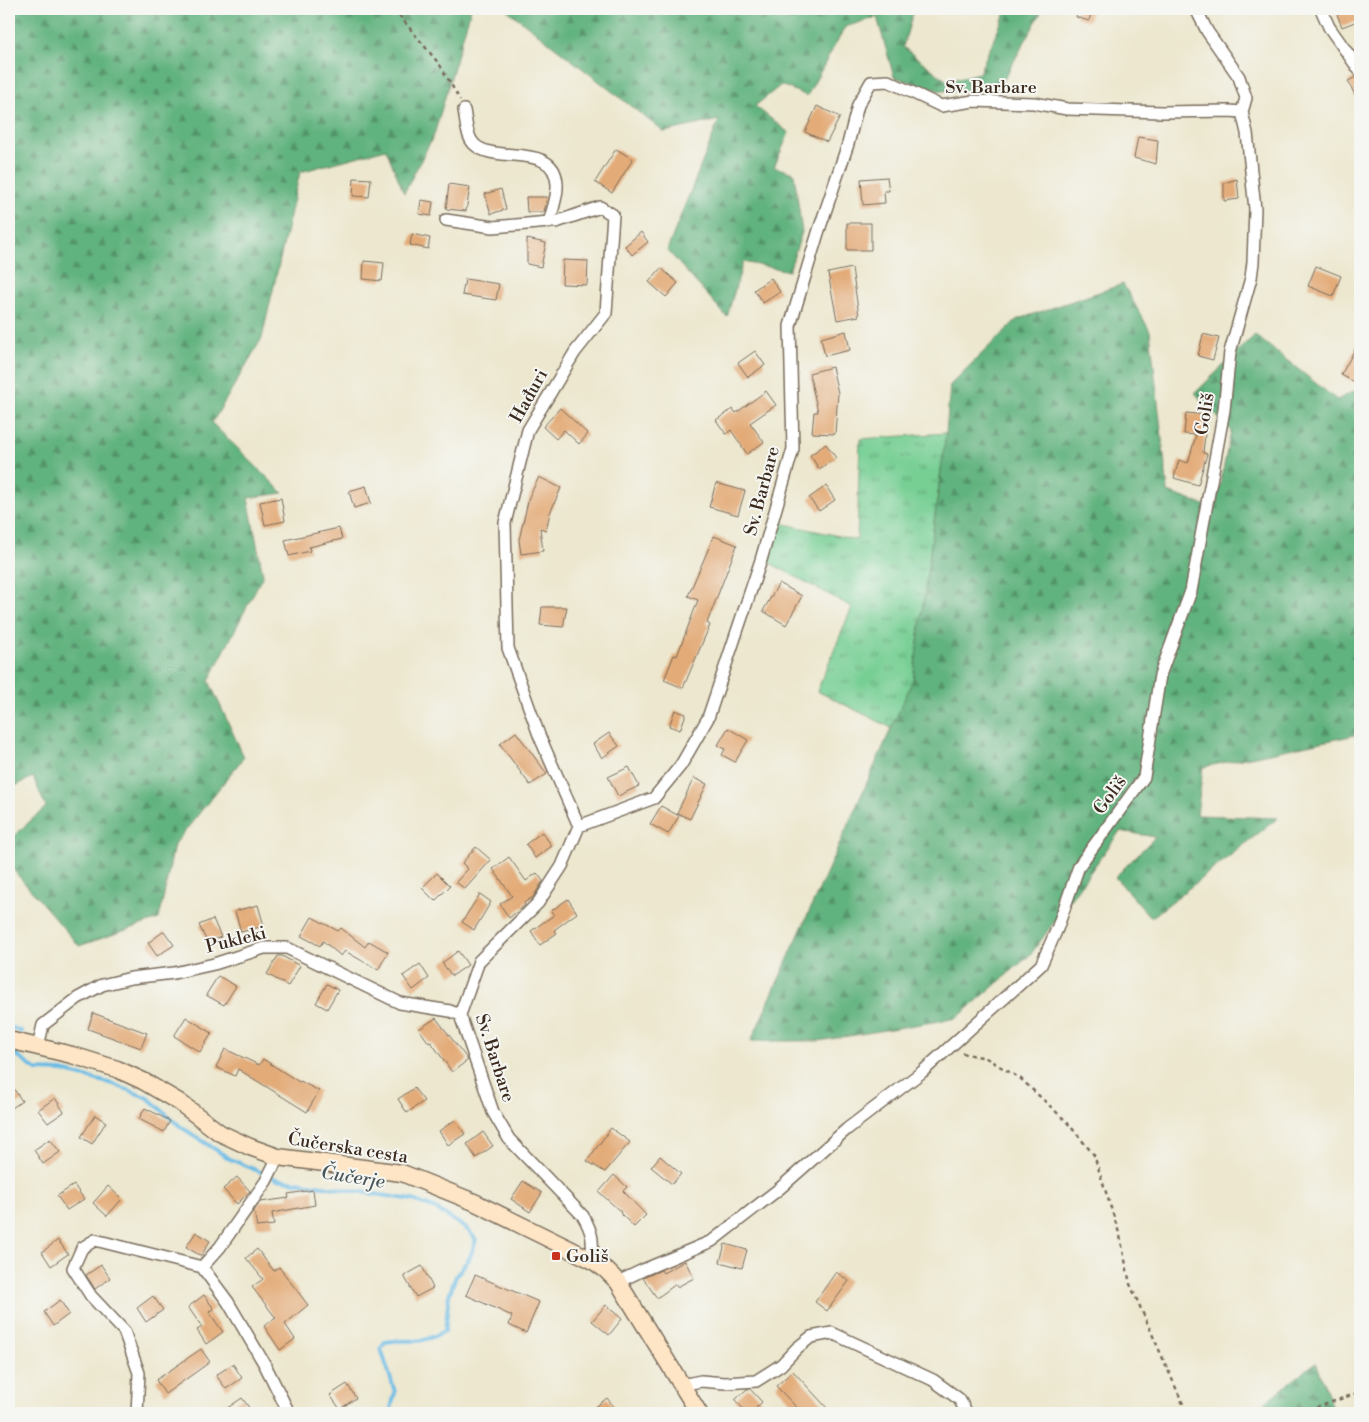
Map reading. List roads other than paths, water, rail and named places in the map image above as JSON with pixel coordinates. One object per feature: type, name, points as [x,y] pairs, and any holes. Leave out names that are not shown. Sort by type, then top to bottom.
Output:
[{"type":"street","points":[[1196,9],[1206,31],[1239,77],[1246,98],[1242,112]]},
{"type":"street","points":[[1321,9],[1330,27],[1360,71]]},
{"type":"street","name":"Sv. Barbare","points":[[592,1260],[593,1239],[590,1228],[583,1216],[510,1139],[494,1112],[460,1015],[479,962],[538,903],[562,866],[578,826],[654,798],[681,765],[708,718],[761,560],[793,449],[790,326],[818,233],[848,144],[858,105],[871,82],[888,80],[941,106],[974,101],[1034,103],[1067,109],[1242,112]]},
{"type":"street","points":[[464,110],[468,132],[473,143],[484,150],[522,154],[538,159],[548,165],[555,174],[557,186],[549,222]]},
{"type":"street","name":"Goliš","points":[[618,1282],[712,1241],[779,1189],[847,1129],[922,1072],[1041,965],[1080,866],[1144,777],[1160,676],[1191,591],[1224,410],[1230,352],[1250,284],[1255,209],[1247,133],[1242,112]]},
{"type":"street","name":"Hađuri","points":[[446,220],[493,227],[556,222],[600,207],[613,215],[606,314],[575,352],[528,430],[505,524],[508,648],[539,735],[578,826]]},
{"type":"street","name":"Pukleki","points":[[38,1047],[43,1025],[78,998],[102,985],[131,978],[174,973],[214,964],[264,948],[287,948],[400,1003],[460,1015]]},
{"type":"street","name":"Čučerska cesta","points":[[9,1040],[72,1054],[117,1069],[143,1081],[179,1102],[220,1133],[250,1147],[275,1162],[402,1173],[474,1202],[592,1260],[618,1282],[698,1413]]},
{"type":"street","points":[[202,1268],[220,1248],[266,1181],[275,1162]]},
{"type":"street","points":[[137,1413],[139,1373],[124,1331],[91,1296],[73,1268],[82,1248],[95,1240],[202,1268],[228,1302],[265,1365],[289,1413]]},
{"type":"street","points":[[681,1384],[701,1381],[726,1383],[756,1381],[781,1365],[797,1348],[811,1337],[832,1333],[933,1380],[959,1399],[967,1413]]},
{"type":"waterway","name":"Čučerje","points":[[9,1027],[21,1032]]},
{"type":"waterway","name":"Čučerje","points":[[16,1051],[17,1056],[36,1070],[62,1071],[113,1084],[148,1098],[181,1127],[230,1159],[277,1179],[413,1200],[438,1210],[468,1230],[476,1240],[470,1257],[456,1276],[449,1295],[445,1331],[418,1341],[385,1342],[381,1349],[395,1392],[390,1413]]},
{"type":"place","name":"Goliš","points":[[556,1256]]}]
